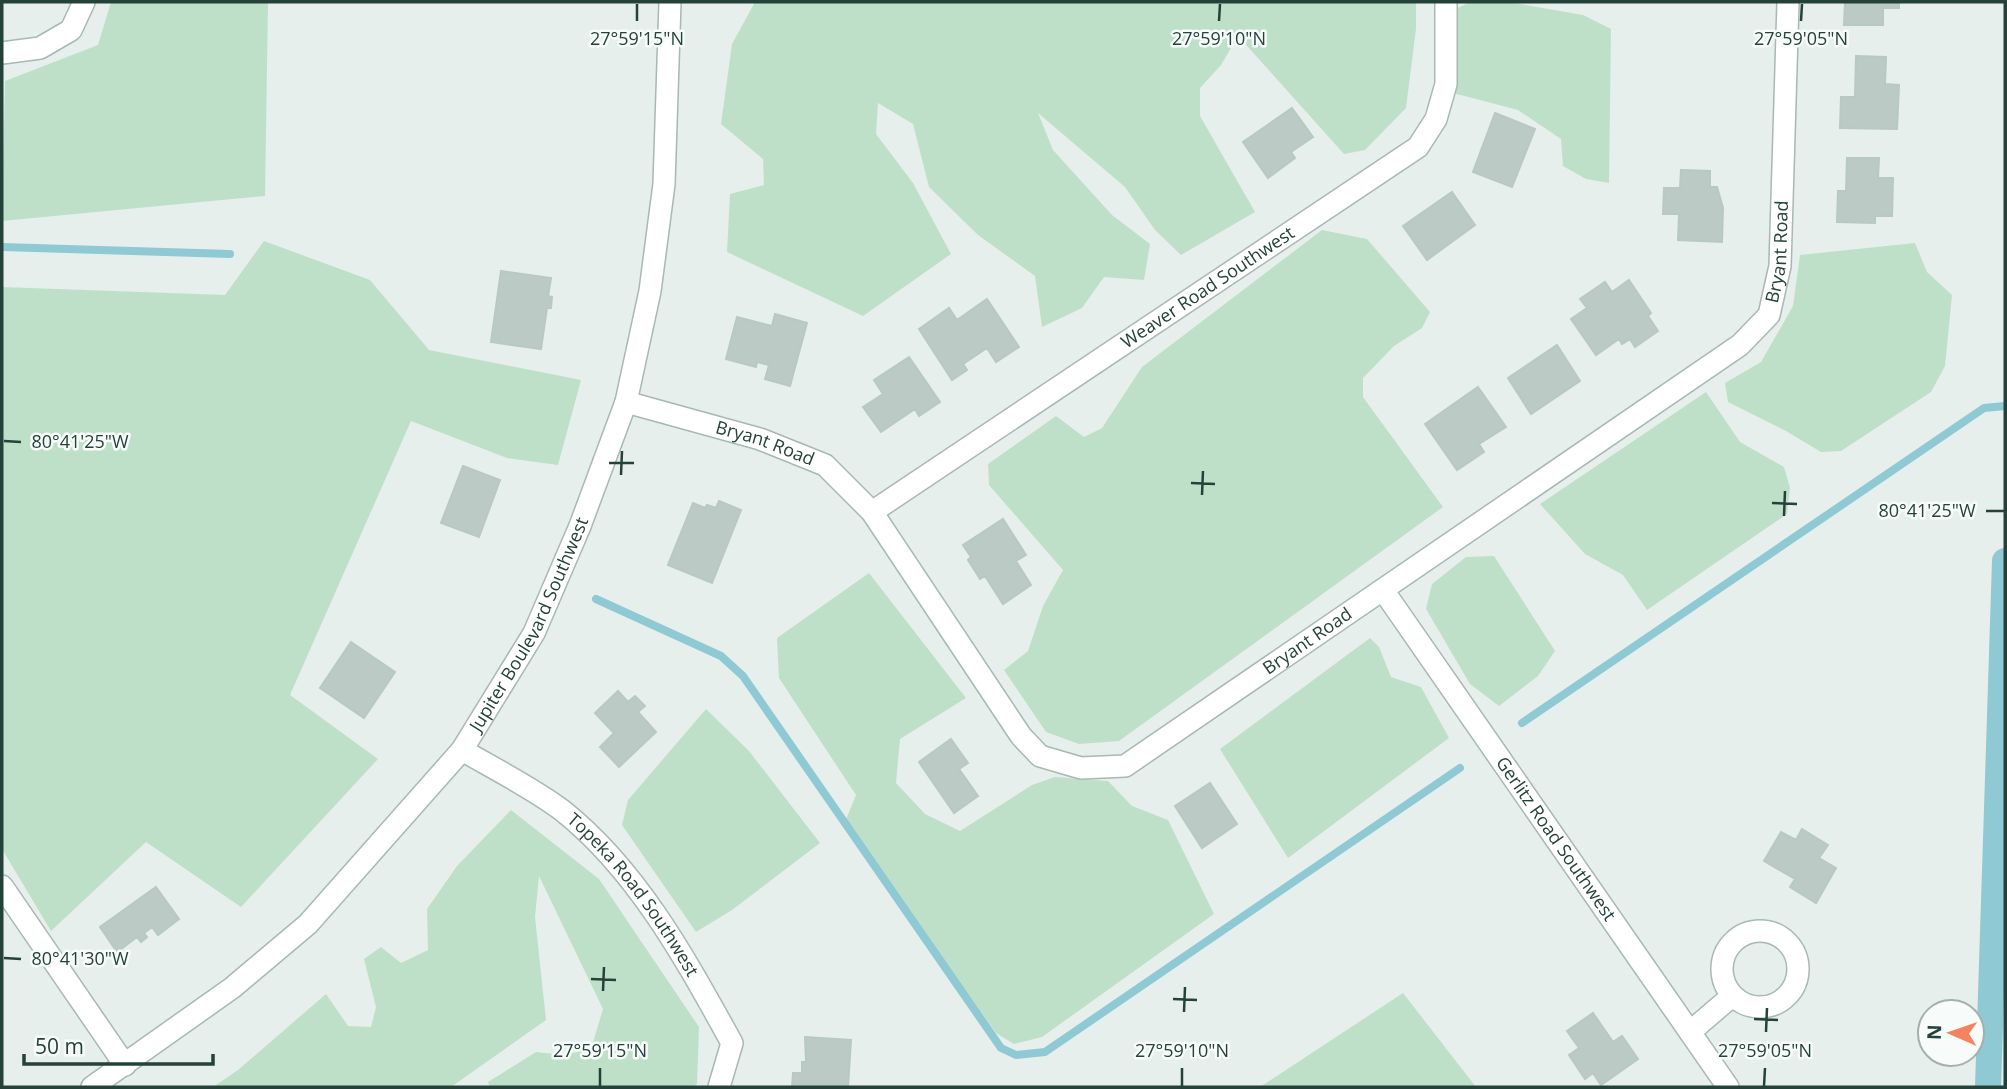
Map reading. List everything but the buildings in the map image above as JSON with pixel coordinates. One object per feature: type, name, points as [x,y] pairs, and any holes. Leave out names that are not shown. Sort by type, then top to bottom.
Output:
[{"type":"street","points":[[2,53],[40,48],[71,30],[84,2]]},
{"type":"street","name":"Jupiter Boulevard Southwest","points":[[92,1087],[232,988],[308,924],[463,750],[534,633],[580,526],[625,402],[650,291],[664,184],[670,2]]},
{"type":"street","name":"Weaver Road Southwest","points":[[872,512],[1418,147],[1436,119],[1446,84],[1446,2]]},
{"type":"street","name":"Bryant Road","points":[[625,402],[760,439],[825,465],[872,512],[1021,736],[1040,756],[1081,768],[1125,766],[1740,345],[1769,315],[1780,267],[1788,2]]},
{"type":"street","name":"Gerlitz Road Southwest","points":[[1383,590],[1728,1087]]},
{"type":"street","name":"Topeka Road Southwest","points":[[463,750],[561,809],[599,842],[631,881],[692,971],[732,1043],[719,1087]]},
{"type":"street","points":[[2,886],[125,1065]]},
{"type":"street","points":[[1690,1032],[1732,996]]},
{"type":"green space","points":[[111,2],[268,2],[265,196],[2,221],[5,81],[98,45]]},
{"type":"green space","points":[[755,2],[1416,2],[1416,29],[1406,108],[1365,150],[1344,154],[1238,36],[1221,65],[1200,88],[1200,116],[1255,212],[1181,255],[1155,230],[1125,187],[1038,113],[1053,150],[1112,215],[1150,244],[1144,280],[1104,277],[1082,308],[1042,327],[1035,276],[978,235],[929,187],[913,124],[878,103],[876,134],[913,183],[951,254],[863,316],[727,252],[730,194],[764,185],[763,159],[721,124],[732,44]]},
{"type":"green space","points":[[1470,2],[1509,2],[1583,15],[1611,29],[1609,183],[1586,179],[1563,166],[1561,139],[1518,110],[1453,93],[1456,9]]},
{"type":"green space","points":[[1322,230],[1367,239],[1430,312],[1422,328],[1394,346],[1363,378],[1363,397],[1443,507],[1119,741],[1079,744],[1046,732],[1004,670],[1028,651],[1043,606],[1063,570],[989,485],[988,464],[1056,416],[1084,437],[1102,428],[1142,367]]},
{"type":"green space","points":[[264,241],[370,280],[429,350],[581,380],[558,465],[507,458],[411,421],[290,695],[378,759],[241,907],[146,842],[51,931],[2,849],[2,287],[225,295]]},
{"type":"green space","points":[[1915,243],[1927,272],[1952,295],[1945,366],[1931,392],[1841,451],[1821,452],[1728,402],[1725,383],[1761,362],[1793,306],[1800,255]]},
{"type":"green space","points":[[1706,392],[1740,442],[1784,467],[1790,488],[1787,514],[1647,610],[1623,575],[1585,554],[1540,504]]},
{"type":"green space","points":[[1494,556],[1555,651],[1538,676],[1499,706],[1470,684],[1426,609],[1432,584],[1466,557]]},
{"type":"green space","points":[[869,573],[966,698],[900,739],[896,783],[925,814],[960,831],[1032,785],[1055,777],[1108,781],[1132,806],[1168,820],[1214,914],[1042,1037],[1014,1044],[996,1033],[845,822],[856,795],[779,678],[777,638]]},
{"type":"green space","points":[[1370,638],[1379,647],[1391,677],[1421,687],[1449,738],[1288,858],[1220,749]]},
{"type":"green space","points":[[706,709],[749,751],[820,843],[732,910],[696,932],[622,825],[628,800]]},
{"type":"green space","points":[[511,810],[599,879],[699,1027],[697,1084],[693,1087],[490,1087],[488,1082],[536,1052],[563,1055],[591,1049],[603,1009],[539,876],[535,917],[546,1020],[451,1087],[213,1087],[238,1070],[326,994],[348,1026],[371,1027],[376,1007],[364,959],[381,947],[401,963],[428,950],[427,909],[457,866]]},
{"type":"green space","points":[[1403,993],[1476,1087],[1260,1087]]},
{"type":"waterway","points":[[2,247],[230,254]]},
{"type":"waterway","points":[[1522,723],[1984,408],[2005,406]]},
{"type":"waterway","points":[[1988,1087],[2005,561]]},
{"type":"waterway","points":[[596,599],[721,656],[743,676],[1001,1048],[1016,1055],[1045,1052],[1460,768]]}]
